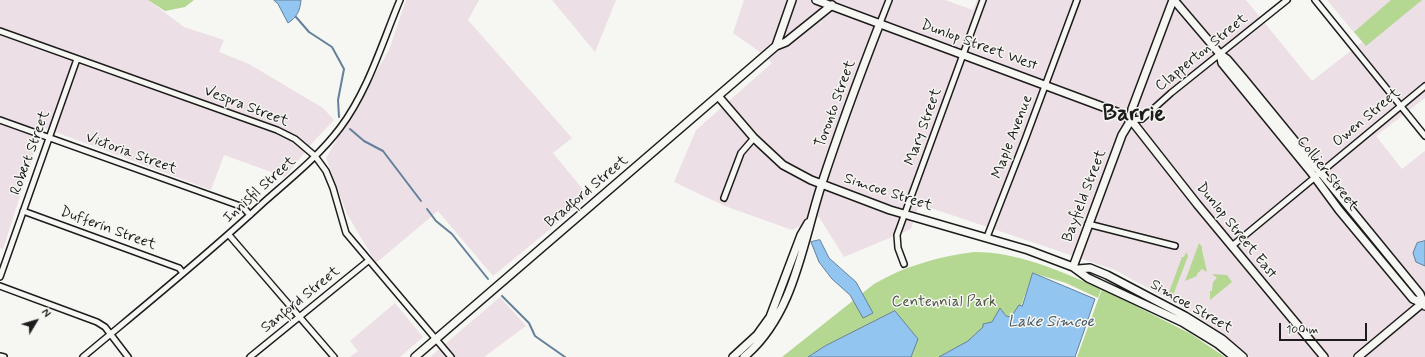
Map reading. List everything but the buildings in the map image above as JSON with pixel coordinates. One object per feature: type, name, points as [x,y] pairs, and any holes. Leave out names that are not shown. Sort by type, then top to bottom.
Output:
[{"type":"main road","points":[[776,46],[792,0]]},
{"type":"main road","name":"Dunlop Street West","points":[[816,0],[963,53],[1122,114],[1131,120]]},
{"type":"main road","name":"Collier Street","points":[[1173,0],[1220,54],[1227,58],[1318,176],[1420,294],[1424,303]]},
{"type":"main road","name":"Bayfield Street","points":[[1075,268],[1088,224],[1122,135],[1131,120],[1132,110],[1173,0]]},
{"type":"main road","name":"Bradford Street","points":[[415,357],[776,46],[786,42],[832,5]]},
{"type":"main road","name":"Toronto Street","points":[[772,320],[801,235],[811,218],[821,185],[880,23]]},
{"type":"main road","name":"Simcoe Street","points":[[718,96],[754,138],[783,165],[821,185],[905,215],[987,237],[1075,268],[1092,280],[1198,331],[1234,357]]},
{"type":"main road","name":"Dunlop Street East","points":[[1131,120],[1139,132],[1324,357]]},
{"type":"main road","name":"Simcoe Street","points":[[1075,268],[1090,268],[1185,316],[1222,339],[1243,357]]},
{"type":"main road","points":[[1358,357],[1424,303]]},
{"type":"main road","points":[[733,357],[772,320]]},
{"type":"main road","points":[[744,357],[754,348],[772,320]]},
{"type":"street","name":"Innisfil Street","points":[[83,357],[228,235],[315,156],[340,128],[354,107],[367,82],[400,0]]},
{"type":"street","name":"Toronto Street","points":[[880,23],[889,0]]},
{"type":"street","name":"Mary Street","points":[[904,264],[898,248],[897,235],[983,0]]},
{"type":"street","name":"Maple Avenue","points":[[987,237],[1077,0]]},
{"type":"street","name":"Clapperton Street","points":[[1131,120],[1142,119],[1287,0]]},
{"type":"street","points":[[1315,0],[1425,136]]},
{"type":"street","name":"Vespra Street","points":[[0,31],[277,130],[295,139],[315,156],[326,171],[333,188],[346,233],[368,261],[451,357]]},
{"type":"street","name":"Robert Street","points":[[0,277],[22,211],[50,138],[77,59]]},
{"type":"street","name":"Owen Street","points":[[1232,246],[1425,86]]},
{"type":"street","name":"Victoria Street","points":[[0,120],[243,207],[250,215]]},
{"type":"street","points":[[724,198],[741,153],[754,138]]},
{"type":"street","name":"Dufferin Street","points":[[22,211],[179,268],[183,273]]},
{"type":"street","points":[[1088,224],[1175,246]]},
{"type":"street","points":[[228,235],[334,357]]},
{"type":"street","name":"Sanford Street","points":[[250,357],[368,261]]},
{"type":"street","points":[[0,286],[97,322],[105,327],[128,357]]},
{"type":"street","points":[[0,356],[4,357]]},
{"type":"shaded area","points":[[0,0],[148,0],[184,27],[224,40],[219,52],[249,64],[323,108],[334,120],[314,141],[285,177],[224,155],[211,190],[42,127],[3,249],[0,248]]},
{"type":"shaded area","points":[[406,0],[479,0],[468,20],[572,138],[553,153],[589,197],[493,276],[438,211],[376,263],[347,214],[326,158],[389,50]]},
{"type":"shaded area","points":[[552,0],[616,0],[595,52]]},
{"type":"shaded area","points":[[744,0],[945,0],[973,10],[977,0],[1246,0],[1312,81],[1362,42],[1327,0],[1425,0],[1425,98],[1376,136],[1402,169],[1425,151],[1425,357],[1250,357],[1221,333],[1191,312],[1115,270],[919,204],[911,229],[844,257],[819,217],[792,230],[725,206],[674,182],[696,130],[772,63],[760,52],[733,33]]},
{"type":"shaded area","points":[[500,297],[526,326],[484,357],[430,357]]},
{"type":"shaded area","points":[[395,303],[423,337],[400,357],[350,357],[358,351],[350,341]]},
{"type":"green space","points":[[148,0],[194,0],[185,7],[165,11]]},
{"type":"green space","points":[[1391,0],[1422,0],[1366,46],[1354,32]]},
{"type":"green space","points":[[1199,243],[1202,247],[1207,272],[1202,269],[1197,276],[1185,281]]},
{"type":"green space","name":"Centennial Park","points":[[974,252],[1007,255],[1023,259],[1055,269],[1101,289],[1098,298],[1066,283],[1033,273],[1021,306],[1019,306],[1011,317],[1006,316],[1000,308],[992,322],[983,324],[984,327],[968,341],[939,357],[911,357],[917,339],[895,311],[825,346],[808,357],[782,357],[874,284],[898,272],[922,263]]},
{"type":"green space","points":[[1186,252],[1188,256],[1171,301],[1168,295],[1182,257],[1184,257]]},
{"type":"green space","points":[[1212,274],[1227,275],[1232,282],[1210,300],[1210,291],[1212,291],[1213,282],[1217,278]]},
{"type":"green space","points":[[1102,289],[1191,334],[1225,357],[1077,357]]},
{"type":"water","points":[[274,0],[301,0],[298,13],[288,23],[278,4]]},
{"type":"water","points":[[820,240],[829,258],[856,282],[873,313],[863,318],[850,295],[832,279],[819,262],[811,242]]},
{"type":"water","points":[[1425,241],[1425,266],[1416,262],[1413,253],[1417,243]]},
{"type":"water","name":"Lake Simcoe","points":[[1033,273],[1095,299],[1075,357],[939,357],[968,341],[983,327],[983,324],[992,322],[1000,308],[1006,316],[1011,317],[1019,305],[1022,306]]},
{"type":"water","points":[[895,311],[918,339],[911,357],[808,357],[825,346]]},
{"type":"waterway","points":[[296,17],[309,32],[332,47],[344,69],[338,100],[339,117]]},
{"type":"waterway","points":[[350,129],[364,141],[383,151],[421,201]]},
{"type":"waterway","points":[[427,209],[436,221],[452,234],[488,279]]},
{"type":"waterway","points":[[502,296],[529,323],[535,336],[565,357]]},
{"type":"district","name":"Barrie","points":[[1134,115]]}]
